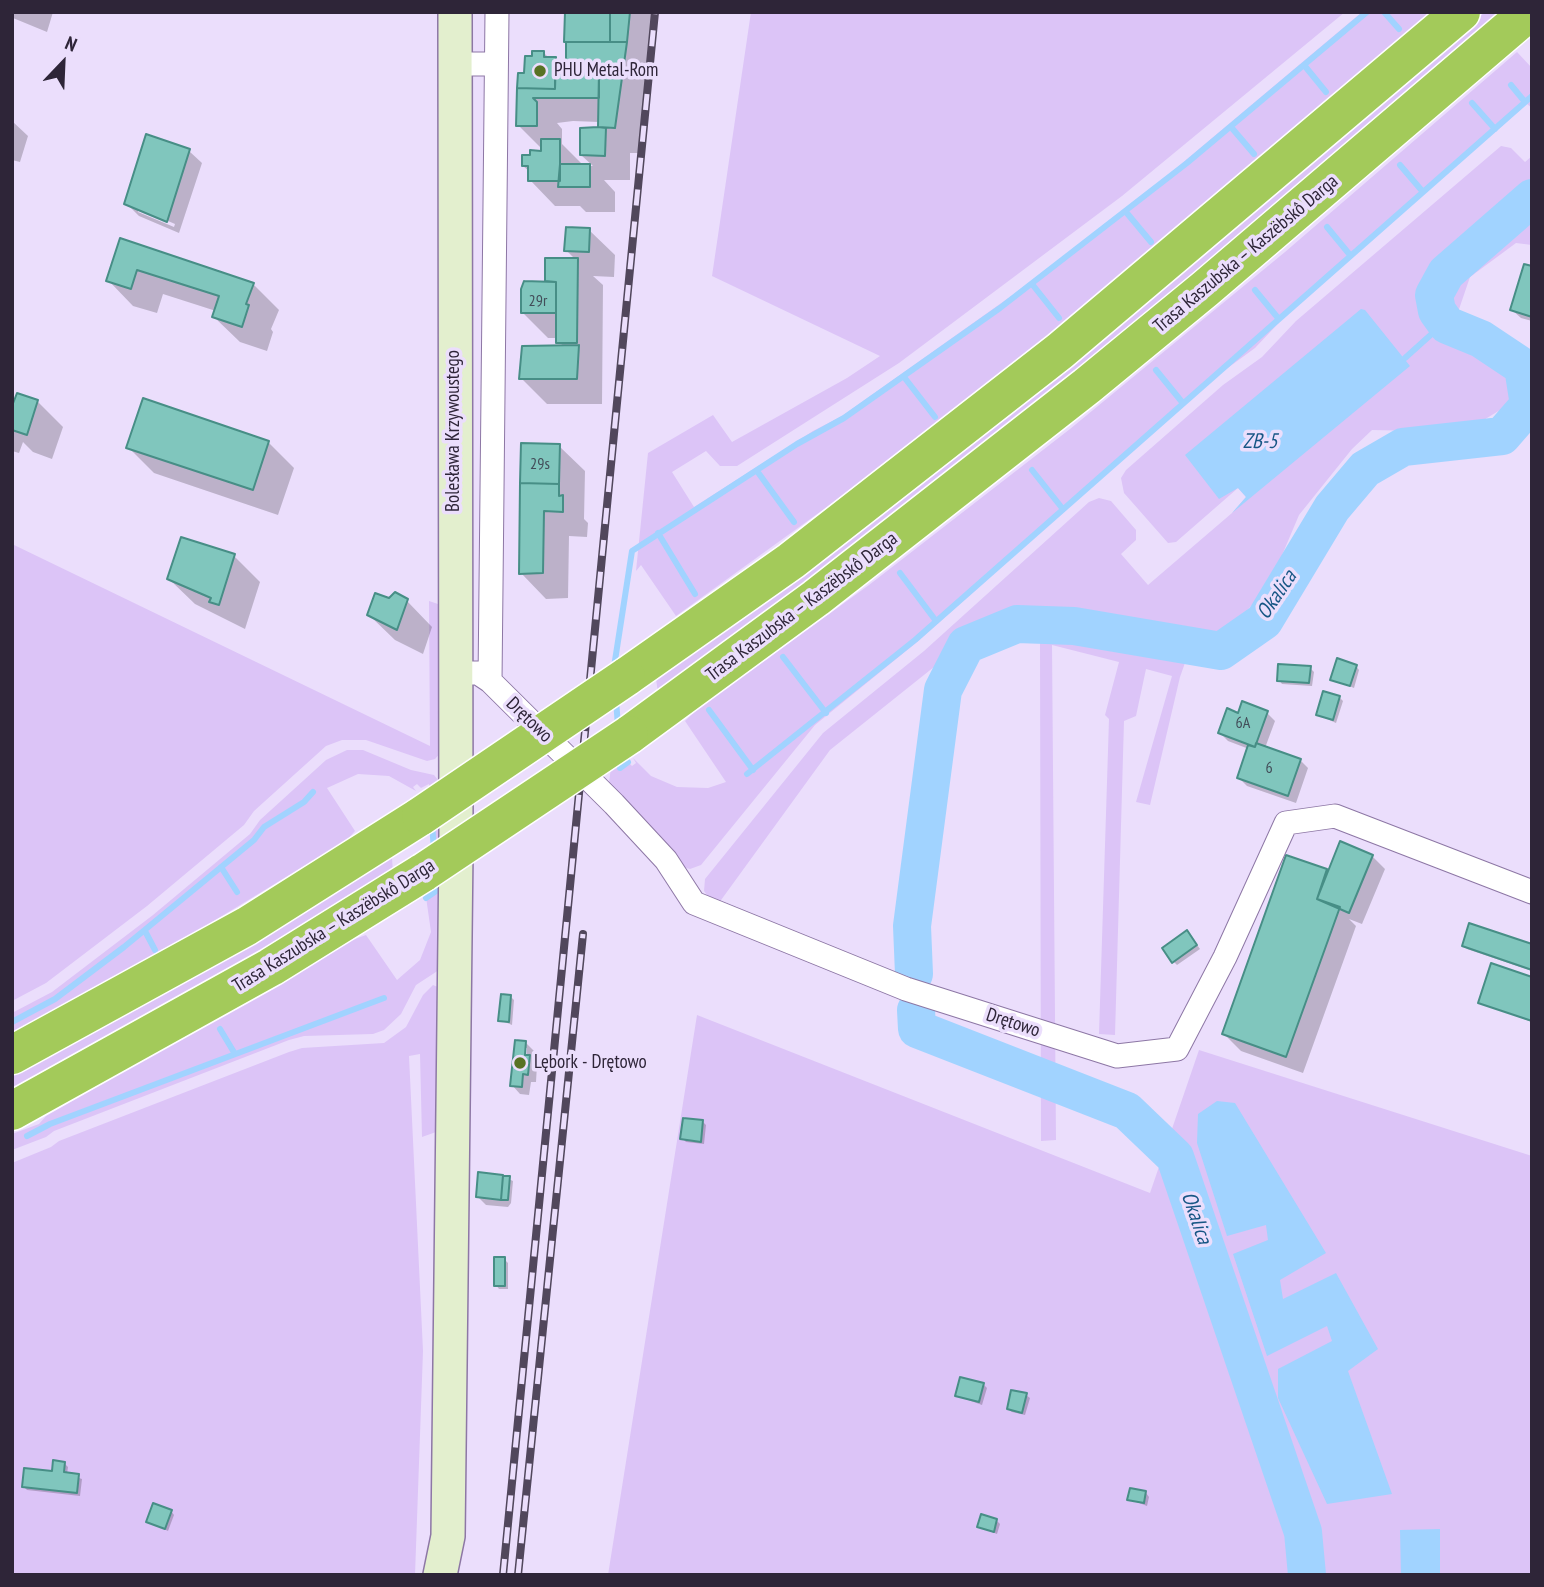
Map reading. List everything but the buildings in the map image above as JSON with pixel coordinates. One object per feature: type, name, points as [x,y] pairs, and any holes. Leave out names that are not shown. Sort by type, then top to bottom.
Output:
[{"type":"highway","points":[[12,1055],[247,926],[421,816],[791,561],[1060,351],[1461,12]]},
{"type":"highway","name":"Trasa Kaszubska – Kaszëbskô Darga","points":[[12,1111],[271,967],[424,872],[629,735],[816,598],[1067,402],[1216,280],[1522,18]]},
{"type":"main road","name":"Bolesława Krzywoustego","points":[[440,1575],[447,1536],[456,850],[455,12]]},
{"type":"street","points":[[490,681],[497,12]]},
{"type":"street","points":[[454,64],[496,64]]},
{"type":"street","name":"Drętowo","points":[[455,673],[478,673],[490,681],[666,860],[694,903],[906,989],[1117,1056],[1177,1049],[1225,957],[1286,822],[1335,816],[1532,892]]},
{"type":"shaded area","points":[[751,12],[1345,12],[1122,196],[899,363],[737,466],[720,466],[706,451],[672,472],[694,507],[813,431],[842,416],[1014,294],[1174,170],[1362,12],[1430,12],[1044,339],[867,478],[676,616],[641,565],[636,571],[648,453],[713,415],[732,442],[847,378],[880,356],[712,276]]},
{"type":"shaded area","points":[[1485,12],[1505,12],[1009,429],[658,693],[656,679],[1418,71]]},
{"type":"shaded area","points":[[1517,52],[1532,68],[1532,108],[1527,104],[1289,312],[1255,348],[1214,378],[917,642],[815,725],[701,865],[690,869],[683,867],[608,791],[618,711],[621,766],[628,762],[632,766],[636,763],[633,758],[651,776],[677,787],[708,788],[726,782],[685,721],[695,711],[869,585],[1070,429],[1285,252]]},
{"type":"shaded area","points":[[1501,146],[1511,148],[1525,162],[1532,156],[1532,245],[1516,243],[1470,277],[1456,318],[1467,326],[1461,335],[1518,385],[1505,407],[1464,432],[1372,430],[1352,449],[1299,515],[1269,586],[1226,634],[1192,643],[1180,677],[1150,805],[1136,802],[1172,676],[1146,669],[1136,716],[1124,721],[1115,1035],[1099,1034],[1109,719],[1105,715],[1119,662],[1052,645],[1056,1140],[1041,1141],[1040,642],[1025,639],[1030,623],[1019,626],[986,654],[954,651],[830,750],[716,907],[704,891],[705,879],[823,733],[924,651],[1089,502],[1099,498],[1111,501],[1136,530],[1136,540],[1121,554],[1148,585],[1232,513],[1246,497],[1238,488],[1176,542],[1168,543],[1124,493],[1121,478],[1126,470],[1223,385],[1262,357],[1296,321]]},
{"type":"shaded area","points":[[12,544],[430,746],[429,601],[438,604],[445,617],[444,749],[435,759],[427,761],[366,740],[342,740],[326,746],[254,811],[244,825],[147,906],[46,983],[12,1001]]},
{"type":"shaded area","points":[[347,750],[363,750],[411,770],[434,775],[442,785],[439,970],[416,985],[401,1014],[384,1030],[373,1034],[304,1036],[289,1040],[54,1131],[46,1137],[12,1150],[12,1134],[39,1124],[46,1116],[352,940],[366,935],[397,980],[420,960],[431,932],[426,897],[435,891],[429,784],[421,788],[417,784],[413,787],[416,791],[389,776],[358,774],[327,788],[355,831],[347,840],[171,947],[12,1032],[12,1013],[52,992],[153,915],[250,834],[260,820],[326,760]]},
{"type":"shaded area","points":[[392,858],[393,873],[12,1094],[12,1073],[285,923]]},
{"type":"shaded area","points":[[433,985],[440,988],[444,1053],[436,1053],[436,1132],[422,1137],[420,1054],[409,1056],[423,1351],[415,1575],[12,1575],[12,1163],[59,1141],[289,1052],[302,1048],[384,1043],[406,1027],[423,995]]},
{"type":"shaded area","points":[[697,1015],[1150,1193],[1199,1050],[1532,1156],[1532,1575],[608,1575]]},
{"type":"water","name":"ZB-5","points":[[1361,309],[1365,310],[1410,366],[1232,513],[1246,497],[1238,488],[1219,499],[1185,455]]},
{"type":"water","points":[[1217,1101],[1235,1103],[1326,1253],[1280,1280],[1283,1299],[1336,1273],[1378,1349],[1348,1371],[1392,1494],[1327,1504],[1278,1398],[1278,1369],[1332,1341],[1327,1326],[1267,1356],[1233,1254],[1268,1240],[1266,1225],[1227,1236],[1197,1143],[1198,1114]]},
{"type":"water","points":[[1440,1529],[1440,1575],[1401,1575],[1400,1530]]},
{"type":"waterway","points":[[614,667],[632,551],[797,444],[844,418],[1000,308],[1187,163],[1367,12]]},
{"type":"waterway","points":[[1384,12],[1399,29]]},
{"type":"waterway","points":[[1304,65],[1326,92]]},
{"type":"waterway","points":[[1511,85],[1525,102]]},
{"type":"waterway","points":[[747,774],[915,640],[1532,96]]},
{"type":"waterway","points":[[1472,103],[1495,129]]},
{"type":"waterway","points":[[1231,127],[1254,154]]},
{"type":"waterway","points":[[1400,165],[1423,192]]},
{"type":"waterway","name":"Okalica","points":[[914,974],[912,926],[943,690],[966,645],[1017,624],[1074,626],[1221,651],[1264,621],[1332,508],[1365,469],[1403,447],[1502,436],[1529,405],[1523,367],[1481,339],[1447,325],[1437,311],[1434,295],[1446,273],[1532,198]]},
{"type":"waterway","points":[[1126,212],[1151,242]]},
{"type":"waterway","points":[[1327,227],[1350,255]]},
{"type":"waterway","points":[[1032,284],[1059,318]]},
{"type":"waterway","points":[[1255,290],[1278,318]]},
{"type":"waterway","points":[[1405,358],[1445,322]]},
{"type":"waterway","points":[[1156,370],[1182,402]]},
{"type":"waterway","points":[[904,377],[935,417]]},
{"type":"waterway","points":[[1032,470],[1062,508]]},
{"type":"waterway","points":[[757,471],[794,522]]},
{"type":"waterway","points":[[658,533],[695,594]]},
{"type":"waterway","points":[[900,573],[936,621]]},
{"type":"waterway","points":[[783,657],[826,713]]},
{"type":"waterway","points":[[616,699],[618,727]]},
{"type":"waterway","points":[[709,710],[753,770]]},
{"type":"waterway","points":[[619,758],[620,768],[628,762]]},
{"type":"waterway","points":[[12,1022],[55,999],[124,947],[254,840],[264,827],[304,802],[313,792]]},
{"type":"waterway","points":[[432,823],[434,851]]},
{"type":"waterway","points":[[221,867],[237,892]]},
{"type":"waterway","points":[[426,898],[436,891],[435,879]]},
{"type":"waterway","points":[[145,931],[155,950]]},
{"type":"waterway","points":[[27,1136],[50,1124],[384,998]]},
{"type":"waterway","name":"Okalica","points":[[916,1010],[917,1029],[1127,1111],[1175,1157],[1303,1532],[1307,1575]]},
{"type":"waterway","points":[[220,1029],[235,1054]]},
{"type":"railway","points":[[503,1575],[655,12]]},
{"type":"railway","points":[[518,1575],[583,934]]},
{"type":"place","name":"PHU Metal-Rom","points":[[540,71]]},
{"type":"place","name":"Lębork - Drętowo","points":[[520,1063]]}]
